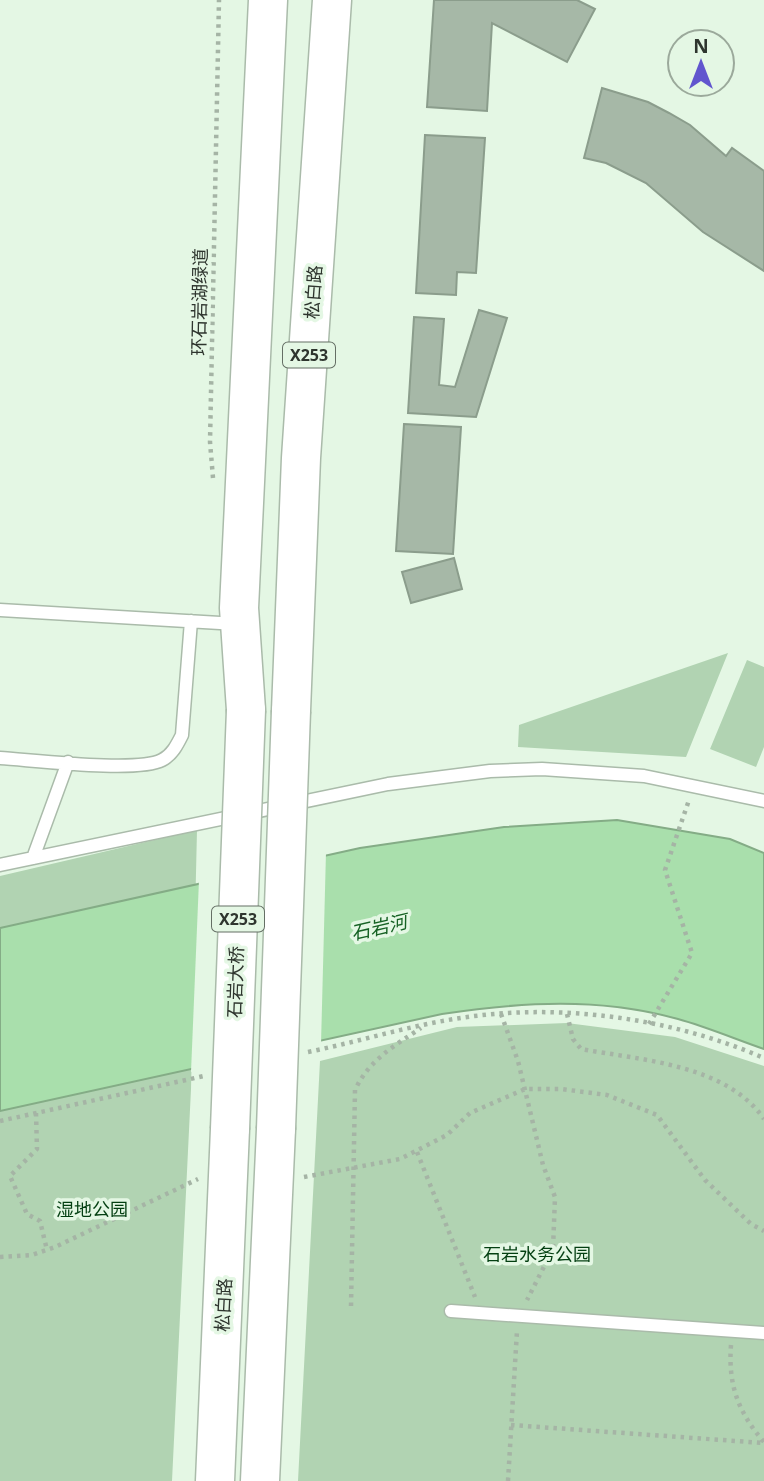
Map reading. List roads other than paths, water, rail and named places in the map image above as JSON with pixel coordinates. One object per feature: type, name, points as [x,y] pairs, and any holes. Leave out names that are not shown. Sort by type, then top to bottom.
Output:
[{"type":"main road","name":"松白路","points":[[260,1481],[301,458],[333,6]]},
{"type":"main road","name":"X253","points":[[240,624],[264,9]]},
{"type":"main road","name":"石岩大桥","points":[[230,1129],[246,710],[240,624]]},
{"type":"main road","name":"松白路","points":[[215,1481],[230,1129]]},
{"type":"lane","points":[[0,610],[240,624]]},
{"type":"lane","points":[[0,758],[153,764],[175,749],[182,735],[191,621]]},
{"type":"lane","points":[[33,858],[68,762]]},
{"type":"lane","points":[[0,865],[439,776],[554,770],[644,776],[695,784],[764,801]]},
{"type":"lane","points":[[451,1311],[764,1333]]},
{"type":"water","name":"石岩河","points":[[617,820],[730,839],[764,853],[764,1049],[689,1022],[619,1007],[560,1004],[502,1007],[442,1014],[0,1111],[0,928],[360,848],[504,827]]},
{"type":"park label","name":"湿地公园","points":[[92,1209]]},
{"type":"park label","name":"石岩水务公园","points":[[537,1254]]}]
